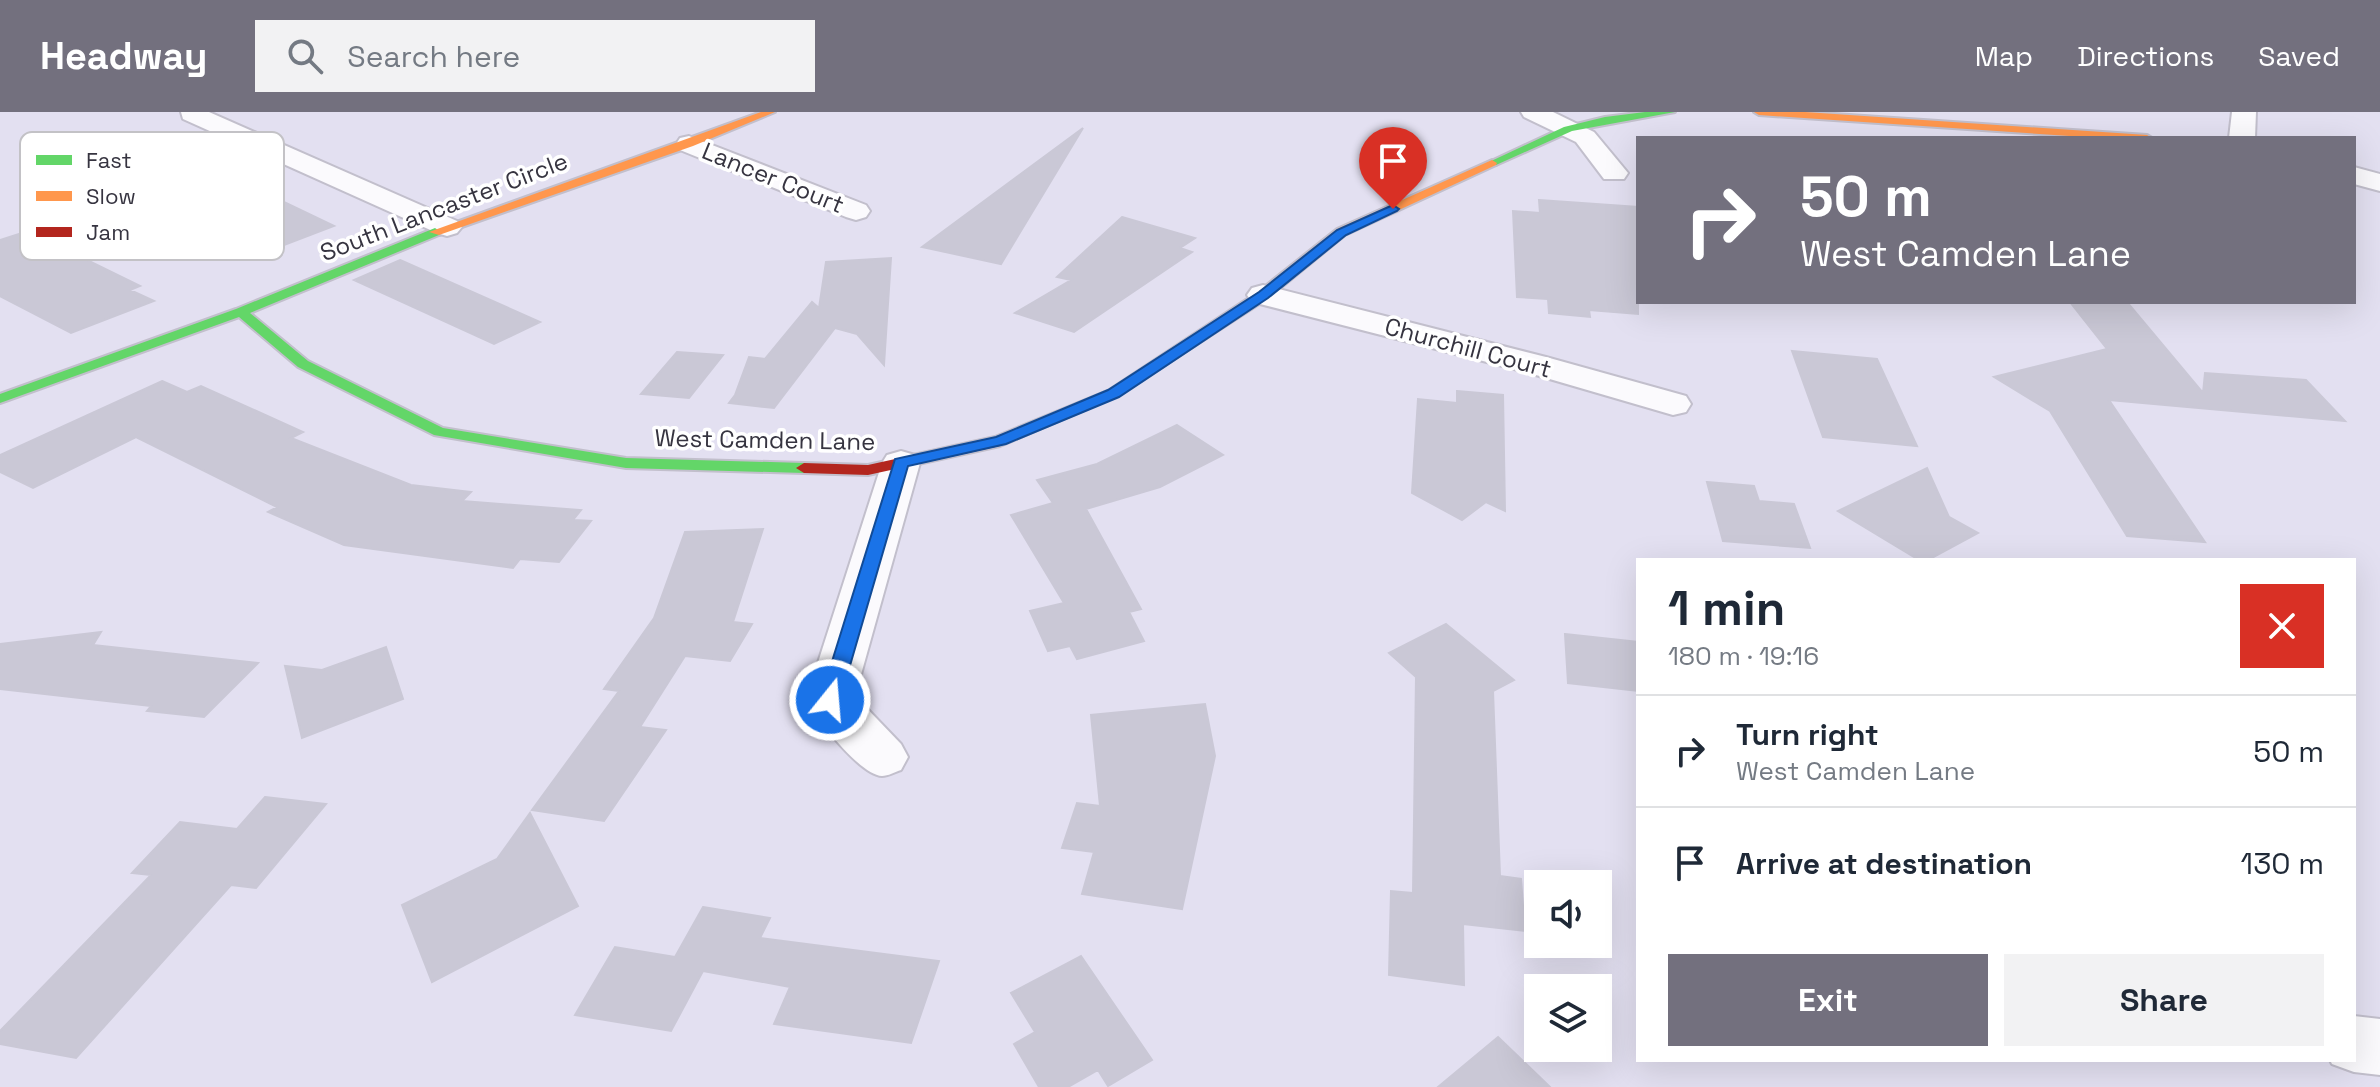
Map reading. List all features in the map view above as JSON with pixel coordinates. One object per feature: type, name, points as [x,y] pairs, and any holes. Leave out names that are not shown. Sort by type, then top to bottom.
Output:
[{"type":"street","points":[[197,112],[192,114],[233,132]]},
{"type":"street","name":"South Lancaster Circle","points":[[0,399],[241,312],[447,227],[689,144],[770,112]]},
{"type":"street","points":[[1533,112],[1585,137],[1614,173]]},
{"type":"street","name":"West Camden Lane","points":[[241,312],[303,364],[439,432],[626,463],[868,470],[1000,441],[1113,393],[1263,295],[1341,232],[1568,129],[1605,120],[1670,112]]},
{"type":"street","points":[[1759,112],[1880,116],[2104,136]]},
{"type":"street","points":[[2242,136],[2244,112]]},
{"type":"street","name":"Lancer Court","points":[[689,144],[856,211]]},
{"type":"street","points":[[284,155],[447,227]]},
{"type":"street","points":[[2356,176],[2380,183]]},
{"type":"street","name":"Churchill Court","points":[[1263,295],[1534,364],[1673,404]]},
{"type":"street","points":[[883,757],[830,700],[901,463]]},
{"type":"street","points":[[2356,1044],[2380,1047]]},
{"type":"building","points":[[1083,128],[1001,264],[922,247]]},
{"type":"building","points":[[1539,200],[1636,207],[1638,314],[1589,310],[1590,317],[1549,313],[1548,299],[1517,297],[1513,211],[1540,213]]},
{"type":"building","points":[[284,202],[334,226],[284,245]]},
{"type":"building","points":[[1122,217],[1195,238],[1180,248],[1192,252],[1074,332],[1015,313],[1071,280],[1057,277]]},
{"type":"building","points":[[20,234],[20,260],[87,260],[140,286],[130,290],[154,301],[71,333],[0,296],[0,240]]},
{"type":"building","points":[[891,258],[884,365],[857,334],[835,328],[774,408],[729,403],[749,357],[765,359],[812,302],[819,308],[826,262]]},
{"type":"building","points":[[400,260],[540,322],[494,344],[354,280]]},
{"type":"building","points":[[2072,304],[2129,304],[2203,393],[2205,373],[2306,380],[2345,421],[2109,400],[2205,542],[2127,536],[2050,411],[1994,377],[2107,349]]},
{"type":"building","points":[[1792,351],[1877,359],[1917,446],[1823,437]]},
{"type":"building","points":[[677,352],[723,355],[689,398],[641,394]]},
{"type":"building","points":[[162,381],[187,392],[201,386],[303,432],[291,438],[411,485],[471,492],[462,501],[581,510],[573,520],[591,521],[559,562],[520,559],[513,568],[344,545],[268,512],[277,507],[136,437],[33,488],[0,472],[0,455]]},
{"type":"building","points":[[1457,391],[1503,395],[1505,511],[1486,502],[1462,520],[1412,493],[1418,399],[1457,403]]},
{"type":"building","points":[[1177,425],[1223,455],[1160,487],[1086,509],[1141,609],[1129,612],[1144,641],[1077,659],[1070,646],[1048,651],[1030,611],[1064,603],[1011,515],[1053,503],[1037,480],[1097,464]]},
{"type":"building","points":[[1927,468],[1949,517],[1978,533],[1932,558],[1916,558],[1838,511]]},
{"type":"building","points":[[1707,482],[1754,486],[1759,501],[1794,504],[1810,548],[1723,541]]},
{"type":"building","points":[[763,529],[733,622],[752,624],[730,661],[685,656],[640,727],[666,730],[604,821],[532,810],[619,691],[604,689],[654,618],[685,532]]},
{"type":"building","points":[[1446,624],[1514,680],[1493,691],[1500,876],[1521,879],[1524,931],[1463,924],[1464,985],[1389,975],[1391,891],[1413,893],[1416,677],[1389,653]]},
{"type":"building","points":[[101,632],[93,645],[258,663],[204,717],[147,711],[151,706],[0,689],[0,644]]},
{"type":"building","points":[[1565,634],[1636,642],[1636,691],[1568,683]]},
{"type":"building","points":[[386,647],[403,699],[302,738],[285,666],[322,670]]},
{"type":"building","points":[[1205,704],[1215,756],[1182,909],[1082,894],[1094,852],[1062,848],[1077,803],[1100,806],[1091,715]]},
{"type":"building","points":[[265,797],[326,804],[256,888],[231,885],[76,1058],[0,1044],[0,1031],[151,875],[132,873],[180,822],[237,829]]},
{"type":"building","points":[[530,813],[578,906],[432,982],[402,905],[497,859]]},
{"type":"building","points":[[703,907],[770,918],[760,938],[939,961],[911,1043],[774,1024],[790,987],[703,971],[671,1031],[575,1015],[615,947],[675,957]]},
{"type":"building","points":[[1081,956],[1152,1060],[1108,1086],[1098,1070],[1068,1087],[1039,1087],[1014,1044],[1035,1032],[1011,993]]},
{"type":"building","points":[[1498,1037],[1550,1087],[1438,1087]]},
{"type":"traffic: fast","points":[[1492,163],[1568,129],[1605,120],[1670,112]]},
{"type":"traffic: fast","points":[[0,399],[241,312],[435,232]]},
{"type":"traffic: fast","points":[[241,312],[303,364],[439,432],[626,463],[804,468]]},
{"type":"traffic: slow","points":[[435,232],[689,144],[770,112]]},
{"type":"traffic: slow","points":[[1759,112],[2117,136]]},
{"type":"traffic: slow","points":[[1112,393],[1263,295],[1341,232],[1492,163]]},
{"type":"traffic: jam","points":[[804,468],[868,470],[1000,441],[1112,393]]},
{"type":"route","points":[[830,700],[901,463],[1000,441],[1113,393],[1263,295],[1341,232],[1393,209]]}]
